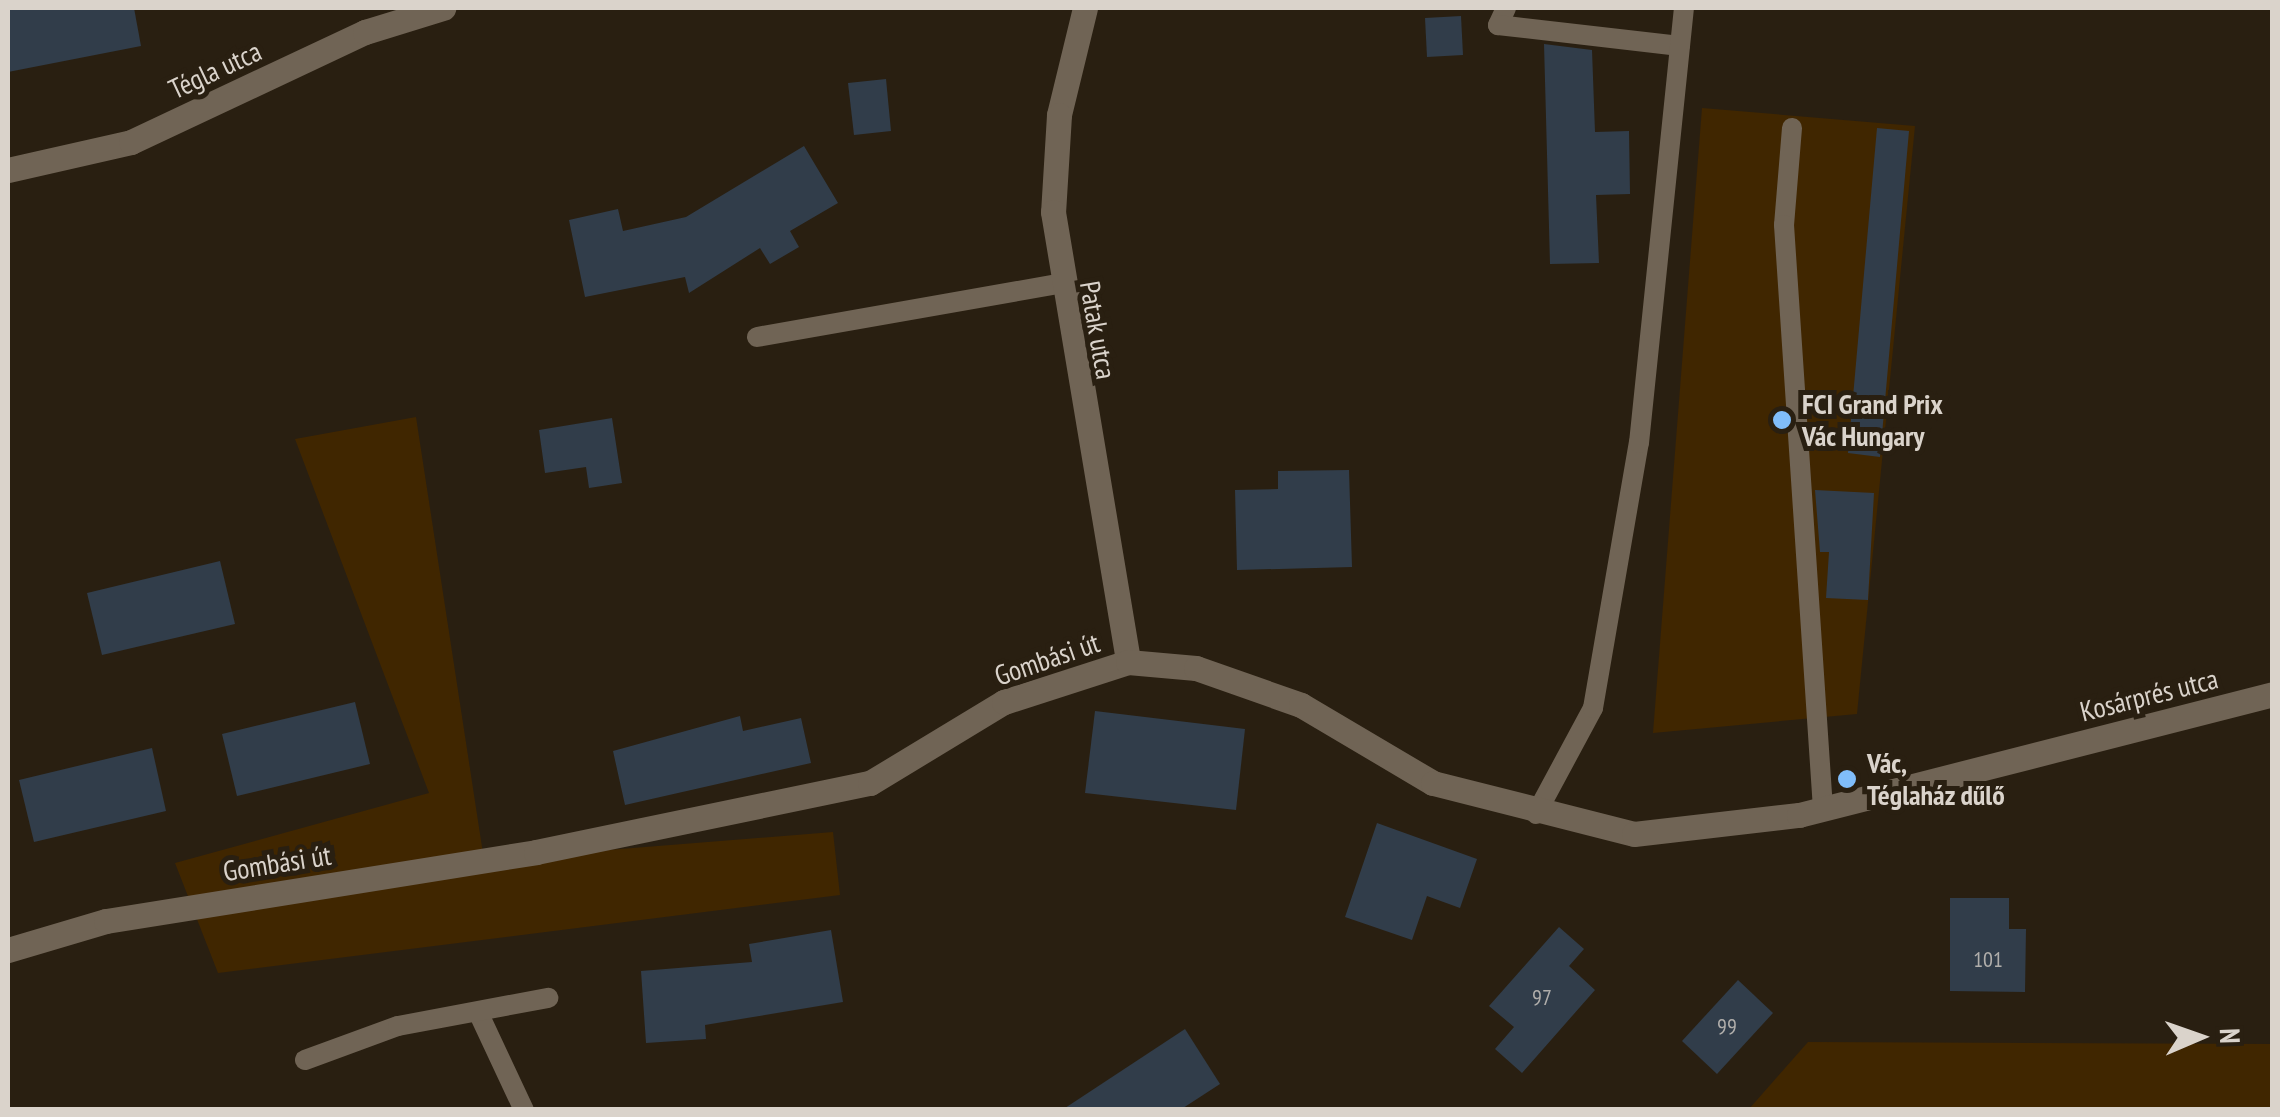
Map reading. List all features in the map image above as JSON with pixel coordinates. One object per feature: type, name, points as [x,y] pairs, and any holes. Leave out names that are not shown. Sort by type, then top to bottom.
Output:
[{"type":"street","name":"Tégla utca","points":[[8,170],[132,142],[365,32],[443,8]]},
{"type":"street","name":"Patak utca","points":[[1085,8],[1059,116],[1058,284],[1128,662]]},
{"type":"street","name":"Gombási út","points":[[8,950],[106,921],[536,852],[870,783],[1004,702],[1128,662],[1196,668],[1301,704],[1433,783],[1536,814],[1634,834],[1715,831],[1824,809],[2040,753]]},
{"type":"street","name":"Kosárprés utca","points":[[2040,753],[2272,694]]},
{"type":"lane","points":[[1506,8],[1498,26],[1680,46]]},
{"type":"lane","points":[[1536,814],[1594,708],[1639,443],[1684,8]]},
{"type":"lane","points":[[1792,128],[1784,225],[1824,809]]},
{"type":"lane","points":[[757,337],[1058,284]]},
{"type":"lane","points":[[305,1060],[398,1026],[548,998]]},
{"type":"lane","points":[[478,1012],[524,1110]]},
{"type":"shaded area","name":"FCI Grand Prix Vác Hungary","points":[[1702,108],[1915,126],[1857,714],[1653,733]]},
{"type":"shaded area","points":[[416,417],[484,860],[833,832],[840,895],[218,973],[175,863],[429,793],[295,439]]},
{"type":"shaded area","points":[[1808,1042],[2272,1044],[2272,1109],[1749,1109]]},
{"type":"building","points":[[8,8],[134,8],[141,46],[8,72]]},
{"type":"building","points":[[1461,16],[1463,55],[1427,57],[1425,18]]},
{"type":"building","points":[[1544,44],[1592,50],[1595,132],[1629,131],[1630,194],[1596,195],[1599,263],[1550,264]]},
{"type":"building","points":[[886,79],[891,131],[854,135],[848,83]]},
{"type":"building","points":[[1877,128],[1909,131],[1880,457],[1848,453]]},
{"type":"building","points":[[804,146],[838,203],[790,231],[799,247],[770,264],[760,248],[689,293],[685,277],[585,297],[569,220],[618,209],[623,231],[686,217]]},
{"type":"building","points":[[612,418],[622,483],[589,488],[586,467],[545,473],[539,430]]},
{"type":"building","points":[[1349,470],[1352,567],[1237,570],[1235,490],[1278,489],[1278,471]]},
{"type":"building","points":[[1815,490],[1874,493],[1868,600],[1826,598],[1829,552],[1820,552]]},
{"type":"building","points":[[220,561],[235,624],[102,655],[87,593]]},
{"type":"building","points":[[355,702],[370,764],[237,796],[222,734]]},
{"type":"building","points":[[1095,711],[1245,729],[1236,810],[1085,793]]},
{"type":"building","points":[[740,716],[743,731],[801,718],[811,763],[625,805],[613,751]]},
{"type":"building","points":[[152,748],[166,811],[34,842],[19,780]]},
{"type":"building","points":[[1377,823],[1477,859],[1460,908],[1427,896],[1412,940],[1345,917]]},
{"type":"building","points":[[1950,898],[2009,898],[2009,929],[2026,929],[2025,992],[1950,991]]},
{"type":"building","points":[[1559,927],[1584,949],[1569,966],[1595,990],[1522,1073],[1495,1049],[1514,1027],[1489,1006]]},
{"type":"building","points":[[831,930],[843,1002],[705,1025],[706,1039],[646,1043],[641,971],[752,962],[749,944]]},
{"type":"building","points":[[1738,980],[1773,1013],[1717,1074],[1682,1041]]},
{"type":"building","points":[[1185,1029],[1220,1084],[1180,1110],[1062,1110]]},
{"type":"place","name":"FCI Grand Prix Vác Hungary","points":[[1782,420]]},
{"type":"place","name":"Vác, Téglaház dűlő","points":[[1847,779]]}]
